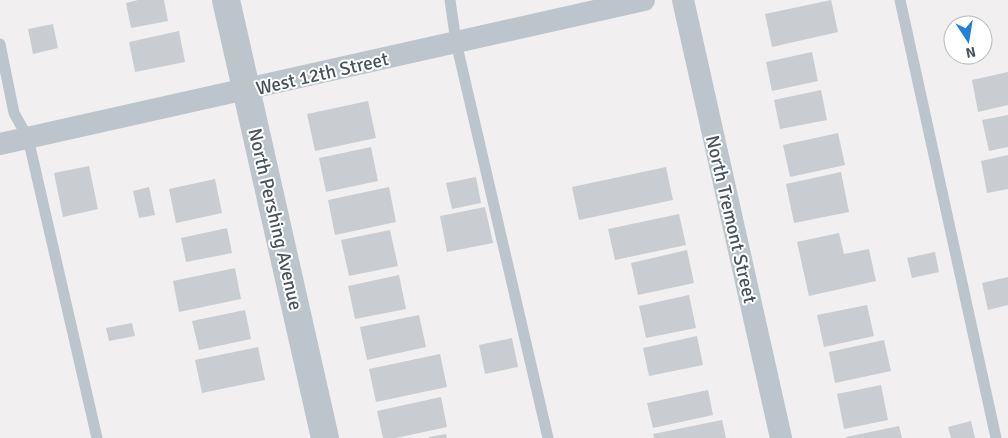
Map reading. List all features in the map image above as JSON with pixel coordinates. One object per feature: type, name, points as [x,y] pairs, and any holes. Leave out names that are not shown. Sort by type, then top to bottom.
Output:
[{"type":"street","name":"North Pershing Avenue","points":[[226,0],[325,438]]},
{"type":"street","name":"West 12th Street","points":[[0,144],[644,0]]},
{"type":"street","name":"North Tremont Street","points":[[683,0],[781,438]]},
{"type":"lane","points":[[450,0],[456,42],[548,438]]},
{"type":"lane","points":[[900,0],[996,438]]},
{"type":"lane","points":[[0,44],[14,113],[28,138],[97,438]]},
{"type":"building","points":[[138,0],[164,0],[168,21],[131,28],[126,3]]},
{"type":"building","points":[[831,0],[838,32],[772,47],[765,14]]},
{"type":"building","points":[[53,24],[58,48],[33,54],[28,29]]},
{"type":"building","points":[[179,31],[185,62],[135,72],[129,42]]},
{"type":"building","points":[[812,52],[818,81],[772,91],[766,62]]},
{"type":"building","points":[[1008,72],[1008,105],[978,112],[972,80]]},
{"type":"building","points":[[821,90],[827,120],[780,129],[774,100]]},
{"type":"building","points":[[368,101],[376,138],[315,151],[307,114]]},
{"type":"building","points":[[1008,115],[1008,147],[989,151],[982,120]]},
{"type":"building","points":[[838,133],[845,165],[790,177],[783,145]]},
{"type":"building","points":[[371,147],[378,181],[326,192],[319,158]]},
{"type":"building","points":[[1008,155],[1008,189],[987,193],[981,161]]},
{"type":"building","points":[[89,166],[98,209],[63,217],[54,173]]},
{"type":"building","points":[[666,167],[673,200],[579,220],[572,187]]},
{"type":"building","points":[[841,172],[849,212],[794,223],[786,184]]},
{"type":"building","points":[[476,177],[481,203],[452,209],[446,183]]},
{"type":"building","points":[[215,179],[222,213],[176,223],[169,189]]},
{"type":"building","points":[[149,187],[155,215],[139,218],[133,191]]},
{"type":"building","points":[[389,187],[396,222],[335,235],[328,200]]},
{"type":"building","points":[[485,207],[493,243],[447,252],[440,216]]},
{"type":"building","points":[[679,214],[686,245],[615,260],[608,229]]},
{"type":"building","points":[[227,228],[232,253],[186,262],[181,238]]},
{"type":"building","points":[[390,230],[398,266],[349,276],[341,240]]},
{"type":"building","points":[[839,233],[844,254],[869,249],[876,281],[809,296],[797,242]]},
{"type":"building","points":[[687,250],[694,283],[638,295],[631,263]]},
{"type":"building","points":[[935,252],[939,272],[912,278],[907,258]]},
{"type":"building","points":[[235,268],[241,299],[179,312],[173,281]]},
{"type":"building","points":[[399,275],[406,309],[355,319],[348,286]]},
{"type":"building","points":[[1008,277],[1008,305],[988,310],[982,283]]},
{"type":"building","points":[[689,295],[696,328],[646,338],[639,306]]},
{"type":"building","points":[[867,305],[874,336],[824,347],[817,315]]},
{"type":"building","points":[[245,310],[251,339],[199,350],[192,321]]},
{"type":"building","points":[[419,315],[426,347],[367,360],[360,327]]},
{"type":"building","points":[[132,323],[135,336],[109,341],[106,328]]},
{"type":"building","points":[[697,336],[703,365],[649,376],[643,348]]},
{"type":"building","points":[[512,338],[518,367],[485,374],[479,345]]},
{"type":"building","points":[[884,340],[891,371],[835,383],[829,352]]},
{"type":"building","points":[[258,347],[265,380],[202,393],[195,360]]},
{"type":"building","points":[[440,354],[447,387],[376,402],[369,369]]},
{"type":"building","points":[[881,385],[888,420],[844,429],[837,394]]},
{"type":"building","points":[[708,390],[713,415],[653,428],[647,403]]},
{"type":"building","points":[[441,397],[447,427],[396,438],[383,438],[377,411]]},
{"type":"building","points":[[722,420],[726,438],[654,438],[653,434]]},
{"type":"building","points":[[971,421],[975,438],[951,438],[948,427]]},
{"type":"building","points":[[899,426],[902,438],[846,438],[846,437]]},
{"type":"building","points":[[446,434],[447,438],[429,438],[429,437]]}]
